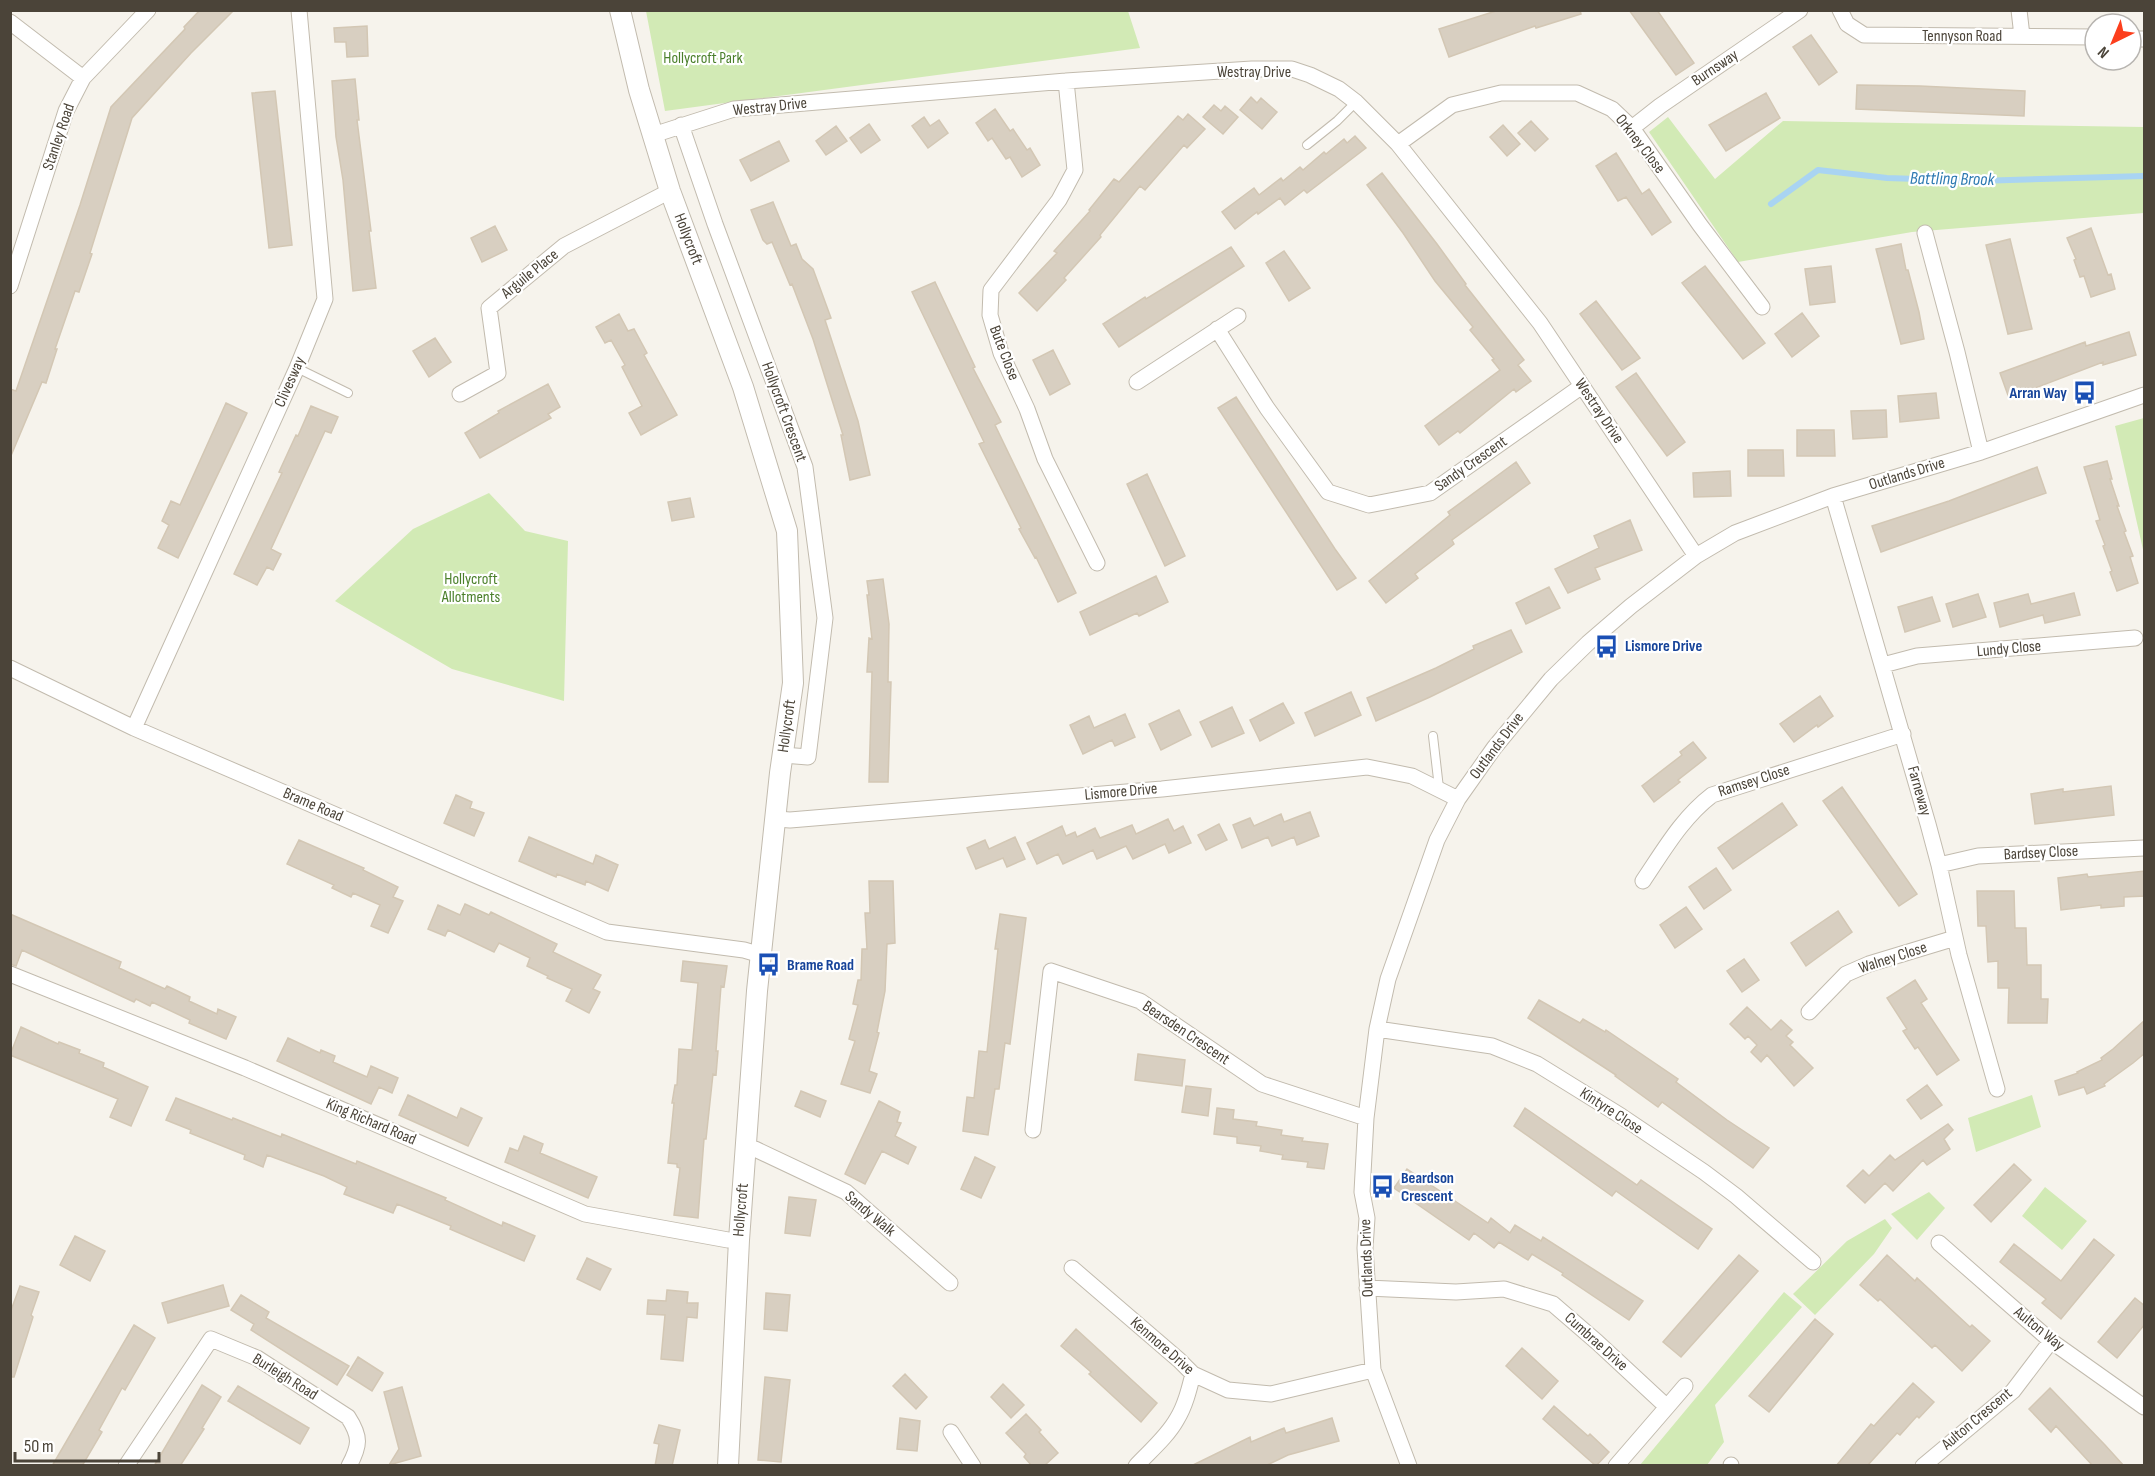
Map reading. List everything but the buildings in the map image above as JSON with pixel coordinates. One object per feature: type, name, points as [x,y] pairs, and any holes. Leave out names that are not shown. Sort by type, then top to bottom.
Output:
[{"type":"street","name":"Stanley Road","points":[[10,286],[66,111],[83,78],[148,10]]},
{"type":"street","name":"Clivesway","points":[[134,728],[297,368],[325,299],[299,10]]},
{"type":"street","name":"Hollycroft","points":[[620,10],[639,90],[670,191],[743,387],[787,531],[793,683],[761,955],[739,1240],[728,1466]]},
{"type":"street","name":"Burnsway","points":[[1632,128],[1660,106],[1800,10]]},
{"type":"street","name":"Tennyson Road","points":[[1840,10],[1847,24],[1864,35],[2083,37]]},
{"type":"street","points":[[2019,10],[2022,36]]},
{"type":"street","points":[[10,22],[83,78]]},
{"type":"street","name":"Westray Drive","points":[[653,135],[734,109],[1066,81],[1252,69],[1292,69],[1310,75],[1339,89],[1356,102],[1398,144],[1540,323],[1696,556]]},
{"type":"street","name":"Bute Close","points":[[1066,81],[1075,170],[1059,200],[991,290],[990,315],[1001,353],[1027,410],[1045,459],[1097,563]]},
{"type":"street","name":"Orkney Close","points":[[1398,144],[1452,105],[1502,93],[1577,93],[1612,109],[1632,128],[1700,225],[1762,307]]},
{"type":"street","name":"Hollycroft Crescent","points":[[681,125],[805,467],[825,618],[808,757],[783,755]]},
{"type":"street","name":"Arguile Place","points":[[460,394],[498,373],[489,308],[564,246],[670,191]]},
{"type":"street","points":[[1925,232],[1981,452]]},
{"type":"street","points":[[1137,382],[1238,316]]},
{"type":"street","name":"Sandy Crescent","points":[[1217,329],[1267,408],[1328,492],[1369,505],[1430,493],[1582,386]]},
{"type":"street","name":"Outlands Drive","points":[[1408,1466],[1373,1370],[1365,1248],[1366,1218],[1362,1192],[1366,1118],[1377,1029],[1388,978],[1437,840],[1458,799],[1499,741],[1551,679],[1625,611],[1696,556],[1734,533],[1833,496],[1981,452],[2145,395]]},
{"type":"street","name":"Farneway","points":[[1833,496],[1903,734],[1939,865],[1955,938],[1997,1089]]},
{"type":"street","name":"Lundy Close","points":[[1883,665],[1917,656],[2135,638]]},
{"type":"street","name":"Brame Road","points":[[10,668],[134,728],[607,932],[744,950],[761,955]]},
{"type":"street","name":"Ramsey Close","points":[[1643,881],[1683,822],[1697,806],[1712,795],[1903,734]]},
{"type":"street","name":"Lismore Drive","points":[[777,819],[790,820],[1162,789],[1367,767],[1412,776],[1458,799]]},
{"type":"street","name":"Bardsey Close","points":[[1939,865],[1978,856],[2145,848]]},
{"type":"street","name":"Walney Close","points":[[1809,1012],[1846,974],[1869,964],[1955,938]]},
{"type":"street","name":"Bearsden Crescent","points":[[1033,1130],[1051,971],[1140,1001],[1262,1084],[1366,1118]]},
{"type":"street","name":"King Richard Road","points":[[10,974],[245,1068],[585,1214],[728,1240],[739,1240]]},
{"type":"street","name":"Kintyre Close","points":[[1377,1029],[1492,1046],[1537,1064],[1621,1116],[1704,1172],[1736,1196],[1813,1262]]},
{"type":"street","name":"Sandy Walk","points":[[746,1150],[755,1149],[846,1192],[950,1283]]},
{"type":"street","name":"Aulton Way","points":[[1940,1243],[2051,1341],[2145,1407]]},
{"type":"street","name":"Kenmore Drive","points":[[1072,1268],[1193,1374],[1228,1390],[1272,1394],[1373,1370]]},
{"type":"street","name":"Cumbrae Drive","points":[[1367,1288],[1456,1292],[1504,1289],[1553,1304],[1666,1407]]},
{"type":"street","name":"Burleigh Road","points":[[126,1466],[211,1339],[257,1358],[348,1417],[357,1431],[357,1451],[349,1466]]},
{"type":"street","name":"Aulton Crescent","points":[[1923,1466],[2013,1390],[2051,1341]]},
{"type":"street","points":[[1136,1466],[1177,1420],[1186,1400],[1193,1374]]},
{"type":"street","points":[[1616,1466],[1685,1386]]},
{"type":"street","points":[[951,1432],[973,1466]]},
{"type":"lane","points":[[1307,145],[1356,102]]},
{"type":"lane","points":[[297,368],[348,393]]},
{"type":"lane","points":[[1433,736],[1439,790]]},
{"type":"green space","name":"Hollycroft Park","points":[[646,11],[1128,11],[1140,48],[665,111]]},
{"type":"green space","points":[[1668,117],[1715,179],[1783,121],[2144,127],[2144,213],[1912,232],[1738,262],[1649,132]]},
{"type":"green space","points":[[2144,418],[2144,554],[2115,426]]},
{"type":"green space","name":"Hollycroft Allotments","points":[[489,493],[525,531],[568,541],[564,701],[452,669],[335,601],[413,529]]},
{"type":"green space","points":[[2032,1095],[2041,1127],[1976,1152],[1968,1118]]},
{"type":"green space","points":[[2045,1187],[2087,1221],[2062,1250],[2022,1216]]},
{"type":"green space","points":[[1929,1192],[1945,1208],[1917,1240],[1891,1214]]},
{"type":"green space","points":[[1885,1219],[1892,1228],[1874,1254],[1815,1315],[1793,1294],[1847,1241]]},
{"type":"green space","points":[[1784,1292],[1802,1307],[1715,1405],[1724,1442],[1707,1465],[1640,1465]]},
{"type":"waterway","name":"Battling Brook","points":[[1771,204],[1818,170],[1887,178],[1978,181],[2144,176]]},
{"type":"place","name":"Arran Way","points":[[2085,393]]},
{"type":"place","name":"Lismore Drive","points":[[1607,646]]},
{"type":"place","name":"Brame Road","points":[[769,965]]},
{"type":"place","name":"Beardson Crescent","points":[[1383,1187]]}]
